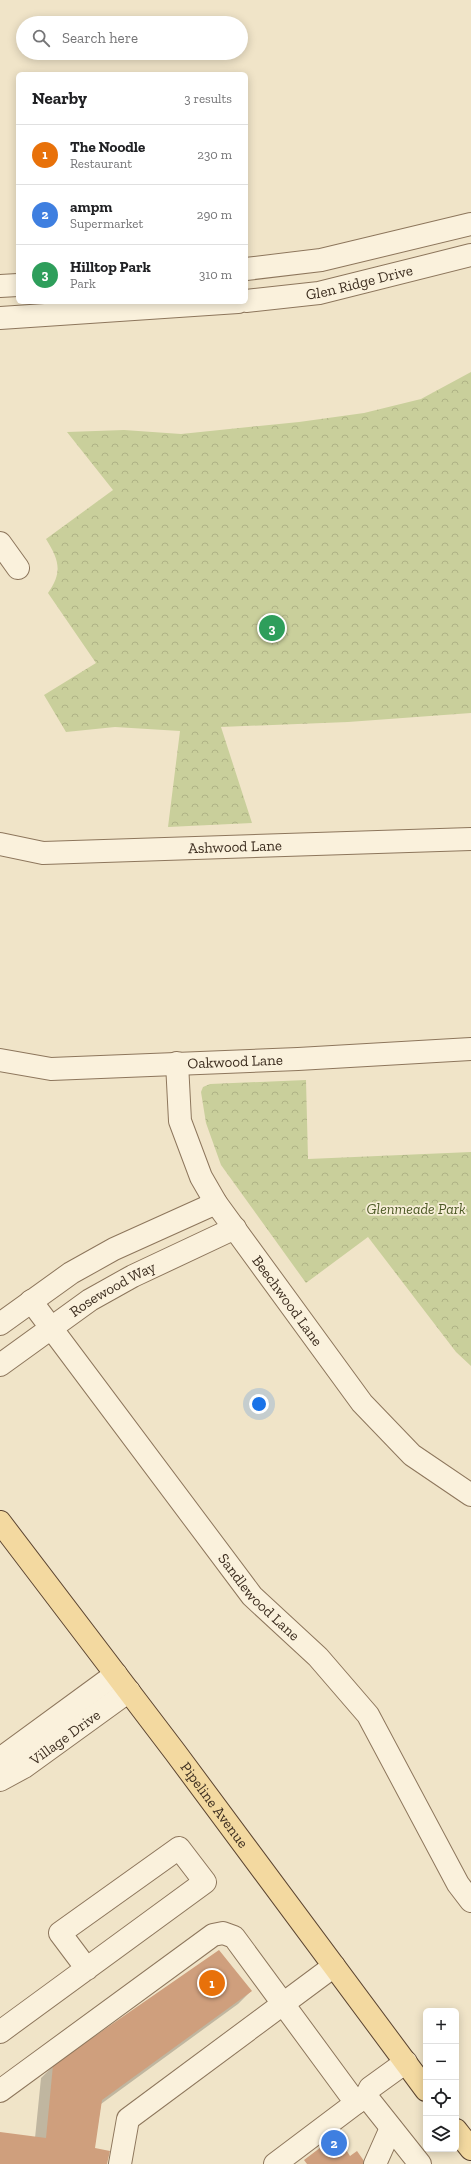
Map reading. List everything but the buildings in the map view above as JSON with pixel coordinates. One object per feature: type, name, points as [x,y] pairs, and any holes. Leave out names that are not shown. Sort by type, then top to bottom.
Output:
[{"type":"main road","name":"Pipeline Avenue","points":[[0,1522],[129,1691],[423,2086]]},
{"type":"main road","points":[[459,2134],[471,2149]]},
{"type":"street","name":"Glen Ridge Drive","points":[[248,270],[321,260],[471,224]]},
{"type":"street","name":"Glen Ridge Drive","points":[[248,301],[319,293],[471,255]]},
{"type":"street","points":[[0,286],[16,285]]},
{"type":"street","points":[[0,318],[208,304]]},
{"type":"street","points":[[0,543],[18,568]]},
{"type":"street","name":"Ashwood Lane","points":[[0,844],[43,853],[471,839]]},
{"type":"street","name":"Oakwood Lane","points":[[0,1060],[51,1069],[298,1059],[471,1049]]},
{"type":"street","name":"Beechwood Lane","points":[[177,1063],[180,1121],[201,1177],[216,1202],[362,1403],[412,1455],[471,1494]]},
{"type":"street","points":[[0,1324],[71,1273],[114,1249],[216,1202]]},
{"type":"street","name":"Rosewood Way","points":[[0,1365],[90,1300],[134,1276],[235,1228]]},
{"type":"street","name":"Sandlewood Lane","points":[[31,1301],[252,1596],[318,1657],[368,1714],[458,1884],[471,1901]]},
{"type":"street","name":"Village Drive","points":[[0,1780],[24,1767],[116,1674]]},
{"type":"street","name":"Village Drive","points":[[0,1759],[129,1691]]},
{"type":"street","points":[[0,2032],[87,1969],[205,1882],[179,1848],[60,1933],[87,1969]]},
{"type":"street","points":[[0,2091],[213,1935],[223,1933],[234,1937],[282,2004],[361,2100],[391,2128],[420,2164]]},
{"type":"street","points":[[120,2164],[128,2119],[334,1966]]},
{"type":"street","points":[[275,2164],[361,2100],[370,2088],[409,2067]]},
{"type":"street","points":[[375,2164],[391,2128]]},
{"type":"green space","points":[[471,372],[471,713],[348,722],[221,727],[252,823],[168,827],[180,731],[115,727],[66,732],[44,695],[96,663],[48,593],[56,579],[58,566],[54,553],[46,539],[113,490],[67,432],[124,430],[181,434],[299,422],[364,413],[421,399]]},
{"type":"green space","name":"Glenmeade Park","points":[[306,1080],[308,1159],[471,1152],[471,1366],[456,1352],[368,1237],[306,1283],[221,1165],[206,1123],[201,1092],[203,1087],[210,1084]]},
{"type":"place","name":"Hilltop Park","points":[[272,628]]},
{"type":"place","name":"The Noodle","points":[[212,1983]]},
{"type":"place","name":"ampm","points":[[334,2143]]}]
